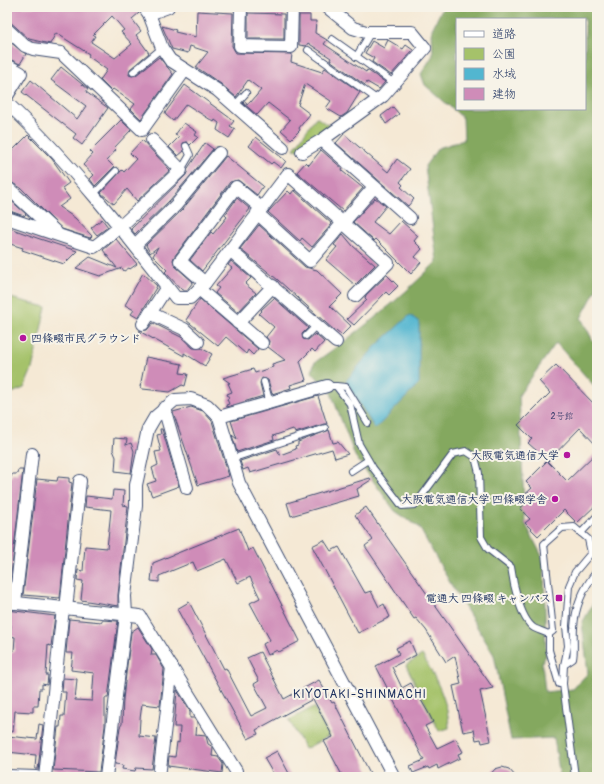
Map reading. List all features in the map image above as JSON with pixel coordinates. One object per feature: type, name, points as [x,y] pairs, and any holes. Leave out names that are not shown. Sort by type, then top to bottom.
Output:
[{"type":"street","points":[[168,7],[146,10],[162,48],[170,60],[217,90],[282,148]]},
{"type":"street","points":[[241,7],[240,46],[291,47],[292,7]]},
{"type":"street","points":[[302,152],[322,140],[378,100],[425,48],[412,32],[371,32],[354,28],[327,7]]},
{"type":"street","points":[[7,29],[29,48],[61,53],[142,130],[186,70]]},
{"type":"street","points":[[7,65],[21,73],[7,96]]},
{"type":"street","points":[[7,103],[43,136],[120,227],[176,298],[190,298],[202,286],[288,174],[388,263],[355,296]]},
{"type":"street","points":[[7,218],[94,247],[120,227],[181,170],[152,140]]},
{"type":"street","points":[[322,140],[374,188],[410,218]]},
{"type":"street","points":[[135,246],[176,205],[219,153]]},
{"type":"street","points":[[7,187],[59,235]]},
{"type":"street","points":[[262,343],[238,323],[180,261],[236,187],[310,261],[374,188]]},
{"type":"street","points":[[230,250],[336,342]]},
{"type":"street","points":[[238,323],[273,286]]},
{"type":"street","points":[[143,324],[167,287]]},
{"type":"street","points":[[150,313],[184,329],[198,342]]},
{"type":"street","points":[[219,417],[332,386]]},
{"type":"street","points":[[106,777],[126,614],[126,596],[136,506],[136,485],[148,429],[155,417],[175,400],[191,399],[207,405],[219,417],[239,483],[394,777]]},
{"type":"street","points":[[164,408],[187,488]]},
{"type":"street","points":[[32,454],[11,602],[140,616],[172,667],[234,775]]},
{"type":"street","points":[[45,777],[80,481]]},
{"type":"street","points":[[159,777],[172,667]]},
{"type":"street","points":[[7,776],[36,777]]},
{"type":"lane","points":[[356,56],[371,32]]},
{"type":"lane","points":[[332,40],[394,83]]},
{"type":"lane","points":[[133,72],[162,48]]},
{"type":"lane","points":[[308,50],[378,100]]},
{"type":"lane","points":[[234,106],[246,93]]},
{"type":"lane","points":[[181,170],[190,155],[186,146]]},
{"type":"lane","points":[[93,195],[116,171]]},
{"type":"lane","points":[[306,336],[317,325]]},
{"type":"lane","points":[[264,382],[270,402]]},
{"type":"lane","points":[[332,386],[346,387],[368,423]]},
{"type":"lane","points":[[332,386],[350,404],[359,444],[368,460],[402,506],[415,505],[453,454],[466,452],[474,457],[479,473],[481,537],[488,550],[511,566],[514,586],[520,606],[533,627],[548,634]]},
{"type":"lane","points":[[231,459],[325,428]]},
{"type":"lane","points":[[351,471],[368,460]]},
{"type":"lane","points":[[581,533],[597,516]]},
{"type":"lane","points":[[563,684],[559,684],[549,650],[548,634],[552,631],[544,544],[562,528],[574,527],[588,539],[591,553],[575,572],[569,586],[566,626],[568,646],[564,664],[563,684],[575,777]]},
{"type":"lane","points":[[564,664],[574,659],[574,628],[577,612],[587,583],[597,571]]},
{"type":"green space","points":[[443,7],[597,7],[597,288],[581,318],[597,348],[597,389],[556,343],[519,395],[525,523],[544,560],[546,656],[542,662],[545,692],[573,689],[588,673],[582,623],[597,597],[597,777],[560,777],[554,738],[511,740],[494,655],[449,581],[419,527],[395,511],[355,456],[331,393],[312,372],[314,363],[378,315],[437,261],[425,166],[438,148],[464,140],[463,118],[425,85],[421,74],[433,55],[432,29]]},
{"type":"green space","points":[[316,117],[331,127],[299,150],[294,149]]},
{"type":"green space","name":"四條畷市民グラウンド","points":[[7,297],[46,307],[32,369],[24,388],[7,395]]},
{"type":"green space","points":[[422,655],[432,672],[447,709],[449,728],[439,731],[406,665]]},
{"type":"green space","points":[[314,707],[329,736],[305,749],[289,720]]},
{"type":"water","points":[[410,315],[419,322],[419,384],[375,429],[346,381],[375,347]]},
{"type":"building","points":[[7,7],[135,7],[139,13],[132,19],[141,31],[136,35],[149,53],[130,69],[129,75],[136,75],[159,57],[173,74],[141,119],[131,109],[135,104],[113,89],[111,91],[100,80],[107,70],[88,56],[89,54],[56,33],[50,44],[29,39],[7,19]],"holes":[[[112,16],[124,30],[121,32],[132,44],[115,58],[91,42],[95,36],[93,35]]]},
{"type":"building","points":[[197,11],[233,13],[232,46],[236,53],[292,54],[291,62],[322,72],[325,68],[360,92],[347,113],[341,117],[326,108],[331,101],[305,84],[298,105],[310,114],[299,128],[300,130],[291,139],[281,130],[290,120],[268,103],[257,115],[243,103],[245,101],[247,105],[261,90],[248,80],[236,97],[221,84],[196,67],[208,52],[190,46],[188,53],[172,49],[162,26],[176,30],[175,32],[196,37]]},
{"type":"building","points":[[248,13],[284,14],[284,39],[248,39]]},
{"type":"building","points":[[299,15],[310,15],[310,21],[316,21],[315,33],[327,40],[324,44],[366,72],[367,70],[385,82],[379,89],[367,82],[365,85],[330,60],[331,58],[308,43],[306,46],[299,45]]},
{"type":"building","points":[[388,40],[403,49],[406,45],[413,50],[391,75],[372,62],[374,58],[365,53],[372,41],[384,48]]},
{"type":"building","points":[[10,42],[26,54],[20,64],[7,58],[7,45]]},
{"type":"building","points":[[61,67],[88,89],[86,92],[108,108],[82,145],[73,138],[76,134],[22,92],[31,80],[77,119],[86,106],[51,80]]},
{"type":"building","points":[[185,85],[234,121],[230,126],[235,129],[229,138],[217,130],[219,123],[215,120],[214,122],[186,104],[173,121],[166,115],[165,113]]},
{"type":"building","points":[[393,107],[399,114],[386,124],[381,116]]},
{"type":"building","points":[[121,120],[131,130],[114,148],[116,150],[107,160],[114,167],[95,186],[90,179],[94,175],[83,165],[93,154],[90,151]]},
{"type":"building","points":[[184,123],[197,132],[195,135],[198,137],[190,145],[187,142],[183,143],[184,151],[178,156],[169,147],[179,137],[175,135]]},
{"type":"building","points":[[344,134],[388,172],[397,159],[410,169],[400,182],[403,185],[401,187],[414,199],[408,206],[336,143]]},
{"type":"building","points":[[28,135],[52,159],[69,183],[62,188],[70,199],[59,207],[75,218],[92,236],[90,238],[62,229],[21,188],[7,180],[7,156]]},
{"type":"building","points":[[256,137],[286,161],[281,168],[273,162],[271,164],[249,146]]},
{"type":"building","points":[[142,140],[170,170],[137,201],[127,189],[114,204],[101,193],[122,170],[124,172],[136,159],[130,153]]},
{"type":"building","points":[[205,143],[213,149],[170,200],[135,234],[131,229],[186,175],[188,168]]},
{"type":"building","points":[[321,150],[343,169],[342,171],[363,188],[343,211],[297,172],[306,162],[309,165]]},
{"type":"building","points":[[226,156],[263,186],[257,195],[238,180],[230,182],[174,257],[173,260],[175,266],[193,282],[187,290],[182,290],[165,272],[167,270],[153,256],[158,247],[150,253],[146,245],[182,210]]},
{"type":"building","points":[[294,190],[332,224],[312,247],[302,238],[300,241],[268,212],[288,191],[291,194]]},
{"type":"building","points":[[7,197],[26,214],[24,216],[10,211],[7,208]]},
{"type":"building","points":[[237,198],[250,209],[202,271],[190,260],[211,232],[213,234],[227,217],[225,215]]},
{"type":"building","points":[[375,198],[386,206],[373,222],[389,234],[401,221],[418,236],[414,241],[422,249],[415,257],[421,262],[411,274],[376,239],[374,241],[353,222]]},
{"type":"building","points":[[102,219],[108,227],[97,235],[91,228]]},
{"type":"building","points":[[259,225],[305,267],[317,270],[342,294],[330,306],[351,326],[342,335],[336,330],[335,331],[278,280],[240,249]]},
{"type":"building","points":[[7,227],[77,251],[64,264],[22,250],[23,248],[7,243]]},
{"type":"building","points":[[343,234],[353,246],[375,265],[355,285],[326,260],[337,247],[334,245]]},
{"type":"building","points":[[116,239],[137,264],[124,271],[122,268],[100,276],[76,268],[90,257],[117,268],[103,250]]},
{"type":"building","points":[[231,261],[251,278],[245,284],[256,293],[238,312],[215,293],[219,288],[216,286],[232,268],[228,265]]},
{"type":"building","points":[[143,273],[157,286],[138,318],[131,314],[134,310],[125,305]]},
{"type":"building","points":[[387,275],[398,286],[389,295],[386,292],[354,325],[347,319],[367,300],[365,298],[366,295]]},
{"type":"building","points":[[274,298],[308,328],[302,334],[303,339],[308,340],[315,334],[324,342],[315,352],[312,349],[300,361],[306,380],[290,385],[291,388],[272,394],[268,380],[262,378],[260,383],[263,396],[227,407],[226,405],[229,404],[227,399],[229,398],[227,394],[232,392],[228,383],[230,383],[223,378],[253,369],[255,373],[273,367],[272,364],[285,360],[268,347],[269,341],[266,337],[274,327],[259,314],[262,311],[261,310]]},
{"type":"building","points":[[200,299],[258,349],[253,355],[248,350],[246,354],[226,337],[218,346],[186,320]]},
{"type":"building","points":[[153,323],[181,337],[193,348],[201,348],[212,354],[205,366],[184,353],[184,356],[139,331],[147,330]]},
{"type":"building","points":[[146,357],[182,364],[180,373],[188,374],[185,386],[182,385],[170,392],[143,389],[140,387]]},
{"type":"building","points":[[556,365],[597,407],[597,446],[580,428],[548,461],[528,443],[532,439],[518,425],[550,393],[539,381]]},
{"type":"building","points":[[318,396],[327,424],[295,433],[293,429],[273,436],[274,440],[237,452],[232,435],[237,439],[231,421]]},
{"type":"building","points":[[191,407],[203,411],[212,421],[229,476],[198,485],[173,412]]},
{"type":"building","points":[[160,429],[162,429],[179,486],[152,496],[147,484],[156,481],[152,468],[158,465],[155,452],[161,451],[157,435],[161,434]]},
{"type":"building","points":[[329,430],[333,443],[338,442],[348,454],[335,458],[332,449],[250,473],[248,468],[243,470],[240,461],[277,449],[280,455],[296,449],[295,446],[298,445],[298,442]]},
{"type":"building","points":[[114,438],[127,439],[126,445],[131,443],[134,451],[131,473],[115,471],[116,457],[113,450]]},
{"type":"building","points":[[597,452],[597,504],[577,523],[564,510],[538,536],[525,523],[530,519],[520,509],[524,504],[520,499],[532,488],[526,482],[547,461],[567,481]]},
{"type":"building","points":[[18,470],[23,470],[9,593],[7,593],[7,481],[8,476],[11,477],[12,474],[17,474]]},
{"type":"building","points":[[58,477],[69,478],[69,482],[72,483],[60,598],[23,595],[37,479],[57,481]]},
{"type":"building","points":[[370,478],[371,480],[357,489],[359,496],[291,516],[287,503]]},
{"type":"building","points":[[113,490],[124,491],[123,505],[128,506],[118,606],[81,600],[83,581],[77,580],[78,570],[83,571],[85,546],[107,548],[110,520],[111,510],[85,507],[86,496],[112,499]]},
{"type":"building","points":[[366,507],[493,688],[480,691],[491,741],[482,743],[481,739],[476,740],[474,730],[463,732],[453,686],[461,684],[455,656],[446,662],[426,630],[416,618],[414,619],[365,546],[373,540],[355,515]]},
{"type":"building","points":[[239,528],[248,551],[253,548],[300,641],[279,652],[277,650],[268,655],[263,644],[270,640],[250,603],[260,598],[250,577],[238,583],[226,559],[197,571],[193,562],[159,576],[159,582],[151,581],[153,563]]},
{"type":"building","points":[[324,540],[331,551],[339,547],[365,593],[371,591],[379,607],[384,604],[390,617],[358,633],[312,546]]},
{"type":"building","points":[[189,602],[224,669],[226,668],[251,716],[267,708],[254,684],[259,681],[247,658],[260,652],[284,699],[319,680],[332,703],[334,702],[372,777],[343,777],[324,741],[333,737],[313,699],[256,730],[258,734],[248,739],[177,609]]},
{"type":"building","points":[[7,610],[55,616],[51,646],[48,645],[46,675],[48,675],[47,685],[42,684],[42,689],[39,689],[38,706],[33,706],[33,712],[15,711],[13,732],[7,731],[7,657],[14,651],[15,637],[10,636],[11,625],[7,624]]},
{"type":"building","points":[[69,619],[102,622],[102,620],[118,621],[108,698],[105,698],[105,726],[99,772],[53,770],[58,727],[60,727],[61,716],[64,716],[66,692],[62,692],[63,678],[77,679],[75,700],[92,701],[94,673],[71,670],[73,653],[66,653]]},
{"type":"building","points":[[138,627],[152,649],[151,655],[156,655],[164,669],[160,706],[142,704],[140,719],[139,736],[156,738],[152,769],[136,768],[135,771],[122,769],[123,765],[115,764],[120,727],[122,724],[123,699],[131,632]]},
{"type":"building","points":[[410,641],[416,655],[392,667],[402,688],[411,683],[428,712],[433,722],[425,726],[437,748],[456,739],[463,752],[458,754],[460,758],[438,769],[437,765],[429,769],[428,767],[413,773],[410,766],[424,760],[376,666],[399,654],[396,648]]},
{"type":"building","points":[[177,690],[190,711],[190,718],[195,718],[197,722],[196,735],[206,736],[208,744],[213,747],[212,756],[218,757],[223,764],[222,773],[168,766],[169,756],[175,757],[177,742],[179,743],[180,727],[174,727]]},
{"type":"building","points":[[39,724],[43,725],[38,769],[35,769],[36,755],[7,752],[7,736],[37,739]]},
{"type":"building","points":[[277,751],[291,777],[275,777],[264,758]]},
{"type":"building","points":[[502,767],[509,769],[516,777],[488,777],[495,769]]},
{"type":"place","name":"四條畷市民グラウンド","points":[[23,338]]},
{"type":"place","name":"大阪電気通信大学","points":[[567,455]]},
{"type":"place","name":"大阪電気通信大学 四條畷学舎","points":[[555,499]]},
{"type":"place","name":"電通大 四條畷 キャンパス","points":[[559,598]]},
{"type":"district","name":"KIYOTAKI-SHINMACHI","points":[[360,694]]}]
